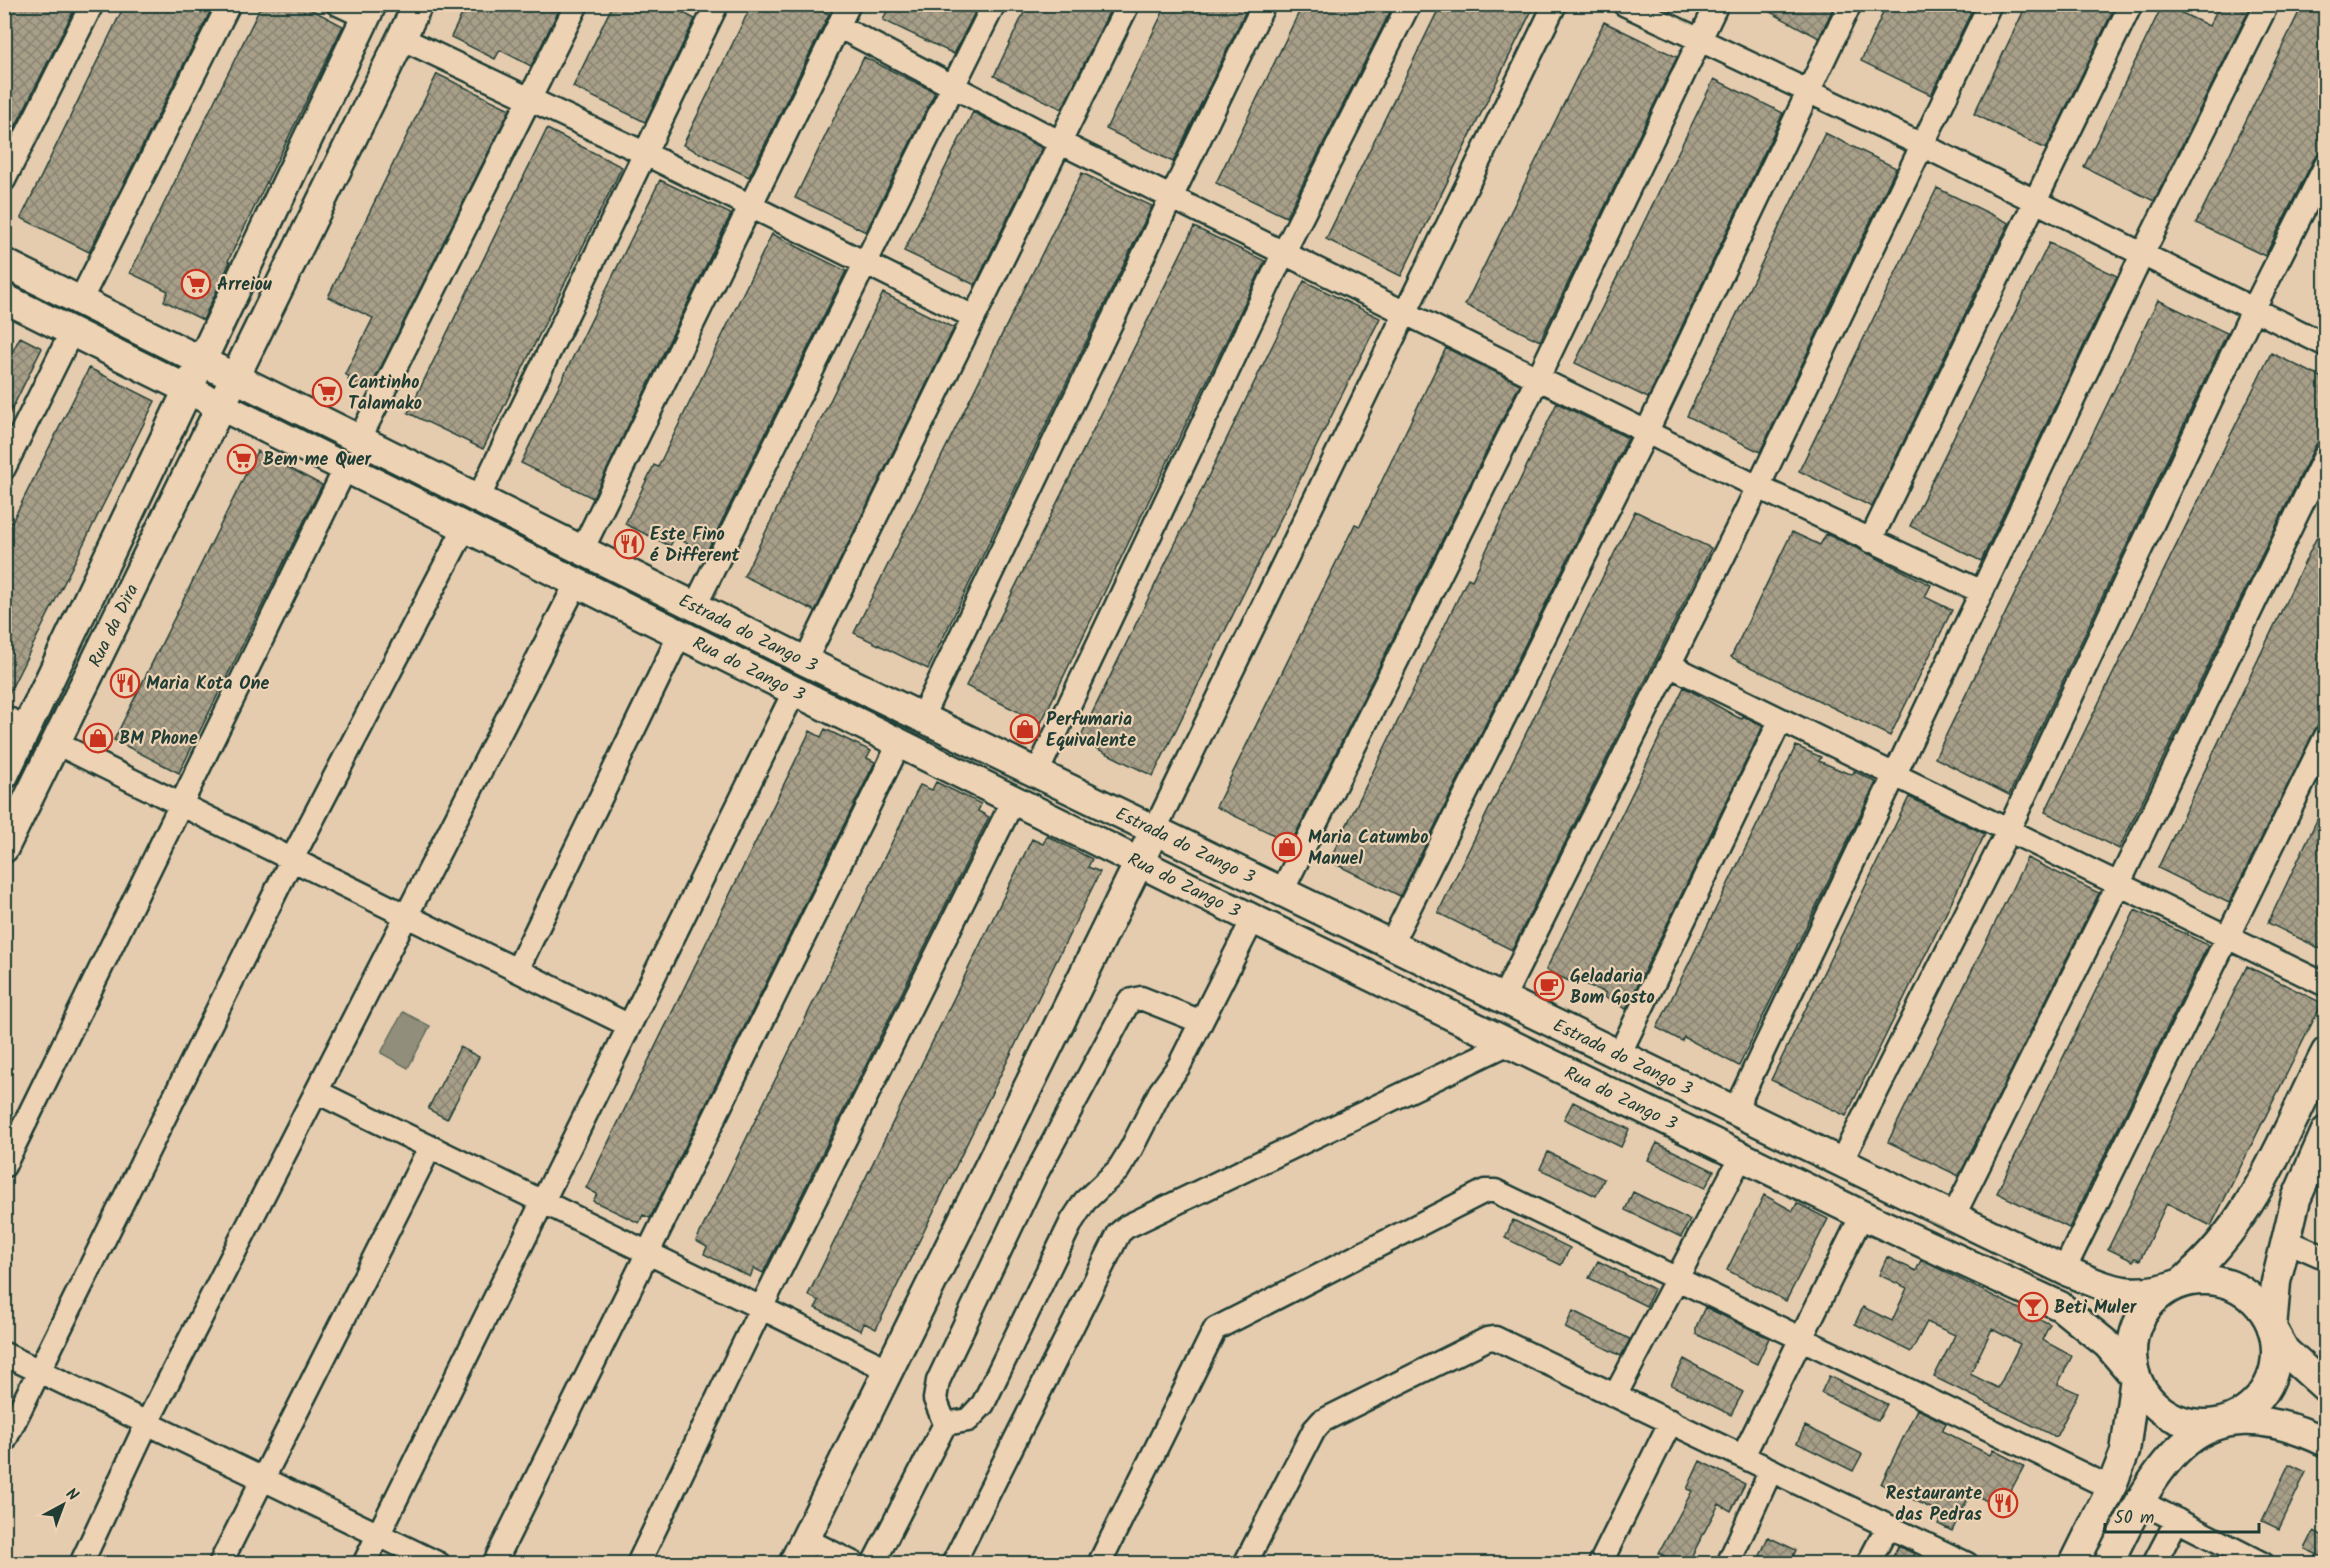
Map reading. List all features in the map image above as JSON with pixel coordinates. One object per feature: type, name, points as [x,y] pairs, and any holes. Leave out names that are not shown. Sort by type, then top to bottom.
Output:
[{"type":"street","points":[[4,180],[92,4]]},
{"type":"street","points":[[81,299],[229,4]]},
{"type":"street","points":[[338,4],[369,11]]},
{"type":"street","name":"Rua da Dira","points":[[4,848],[418,4]]},
{"type":"street","points":[[360,438],[531,101],[577,4]]},
{"type":"street","points":[[479,497],[717,4]]},
{"type":"street","points":[[582,550],[849,4]]},
{"type":"street","points":[[695,606],[955,87],[994,4]]},
{"type":"street","points":[[805,661],[1128,4]]},
{"type":"street","points":[[922,717],[1264,4]]},
{"type":"street","points":[[1037,773],[1284,252],[1409,4]]},
{"type":"street","points":[[855,1563],[799,1551],[1140,861],[1555,4]]},
{"type":"street","points":[[1624,4],[1699,42],[1924,146],[2325,345]]},
{"type":"street","points":[[1282,891],[1538,378],[1717,4]]},
{"type":"street","points":[[1391,944],[1647,431],[1850,4]]},
{"type":"street","points":[[1503,998],[1758,487],[1924,146],[1990,4]]},
{"type":"street","points":[[1870,541],[2131,4]]},
{"type":"street","points":[[1735,1110],[2142,255],[2267,4]]},
{"type":"street","name":"Rua da Dira","points":[[4,775],[16,723],[188,388],[369,11]]},
{"type":"street","points":[[838,26],[1061,143],[1758,487],[1982,592]]},
{"type":"street","points":[[401,38],[646,154],[974,317]]},
{"type":"street","points":[[1841,1162],[2009,829],[2253,310],[2325,165]]},
{"type":"street","name":"Estrada do Zango 3","points":[[4,263],[81,299],[805,661],[2064,1270],[2116,1292],[2159,1289],[2181,1284]]},
{"type":"street","name":"Rua do Zango 3","points":[[4,298],[222,404],[794,692],[1140,861],[1253,919],[1862,1215],[2060,1306],[2080,1319],[2108,1345],[2135,1377]]},
{"type":"street","points":[[4,468],[72,331]]},
{"type":"street","points":[[1954,1215],[2119,883],[2325,454]]},
{"type":"street","points":[[4,1166],[346,467]]},
{"type":"street","points":[[4,1442],[292,859],[465,526]]},
{"type":"street","points":[[81,1563],[147,1423],[577,582]]},
{"type":"street","points":[[517,970],[680,634]]},
{"type":"street","points":[[1669,665],[2325,985]]},
{"type":"street","points":[[364,1563],[794,692]]},
{"type":"street","points":[[1619,1055],[1780,721]]},
{"type":"street","points":[[2064,1270],[2325,736]]},
{"type":"street","points":[[56,743],[628,1025]]},
{"type":"street","points":[[494,1563],[899,744]]},
{"type":"street","points":[[638,1563],[761,1308],[1014,799]]},
{"type":"street","points":[[945,1424],[968,1420],[983,1404],[1072,1221],[1085,1201],[1118,1170],[1160,1092],[1179,1066],[1199,1021],[1253,919]]},
{"type":"street","points":[[873,1563],[945,1424],[935,1399],[938,1381],[1036,1174],[1129,1001],[1141,998],[1199,1021]]},
{"type":"street","points":[[953,1563],[1119,1233],[1126,1227],[1509,1043]]},
{"type":"street","points":[[2181,1284],[2212,1254],[2237,1221],[2258,1187],[2325,1052]]},
{"type":"street","points":[[317,1092],[889,1370]]},
{"type":"street","points":[[2108,1563],[2139,1501],[2174,1451],[2197,1434],[2244,1413],[2262,1396],[2273,1375],[2277,1351],[2272,1328],[2276,1282],[2296,1199],[2325,1131]]},
{"type":"street","points":[[220,1563],[430,1147]]},
{"type":"street","points":[[1616,1394],[1742,1155]]},
{"type":"street","points":[[1099,1563],[1215,1329],[1477,1194],[1495,1191],[2111,1488]]},
{"type":"street","points":[[1743,1456],[1862,1215]]},
{"type":"street","points":[[2285,1240],[2325,1258]]},
{"type":"street","points":[[2074,1563],[2111,1488],[2125,1452],[2135,1377],[2131,1354],[2134,1330],[2145,1308],[2163,1292],[2181,1284],[2206,1280],[2227,1284],[2246,1293],[2262,1309],[2285,1351],[2325,1388]]},
{"type":"street","points":[[1245,1563],[1314,1430],[1322,1421],[1487,1339],[1506,1341],[1967,1563]]},
{"type":"street","points":[[4,1354],[439,1563]]},
{"type":"street","points":[[2135,1377],[2146,1396],[2170,1416],[2180,1421],[2201,1425],[2263,1422],[2287,1426],[2325,1442]]},
{"type":"street","points":[[1600,1563],[1671,1421]]},
{"type":"street","points":[[1728,1563],[1772,1470]]},
{"type":"street","points":[[2139,1501],[2263,1563]]},
{"type":"street","points":[[2154,1563],[2176,1520]]},
{"type":"street","points":[[1868,1563],[1888,1526]]},
{"type":"shaded area","points":[[403,1012],[430,1026],[408,1068],[381,1053]]},
{"type":"building","points":[[4,4],[77,4],[4,149]]},
{"type":"building","points":[[125,4],[214,4],[89,252],[21,218]]},
{"type":"building","points":[[262,4],[301,4],[343,26],[228,261],[230,262],[203,320],[164,301],[168,291],[130,273]]},
{"type":"building","points":[[467,4],[562,4],[531,66],[500,50],[495,59],[451,37]]},
{"type":"building","points":[[613,4],[667,4],[695,19],[645,122],[573,87]]},
{"type":"building","points":[[752,4],[803,4],[812,9],[814,6],[829,14],[749,177],[683,145]]},
{"type":"building","points":[[890,4],[961,4],[975,12],[954,54],[883,20]]},
{"type":"building","points":[[1028,4],[1112,6],[1062,109],[994,76]]},
{"type":"building","points":[[1167,4],[1249,4],[1173,162],[1106,129]]},
{"type":"building","points":[[1303,4],[1394,4],[1286,217],[1216,183]]},
{"type":"building","points":[[1441,4],[1535,4],[1401,276],[1326,239]]},
{"type":"building","points":[[1755,4],[1835,4],[1819,38]]},
{"type":"building","points":[[1887,4],[1975,4],[1931,95],[1861,61]]},
{"type":"building","points":[[2027,4],[2116,4],[2046,149],[1974,114]]},
{"type":"building","points":[[2163,4],[2209,26],[2220,4],[2252,4],[2154,201],[2084,167]]},
{"type":"building","points":[[2303,4],[2316,4],[2325,9],[2325,150],[2314,159],[2265,256],[2196,223]]},
{"type":"building","points":[[1604,22],[1677,57],[1540,341],[1465,305]]},
{"type":"building","points":[[864,57],[935,92],[866,232],[795,198]]},
{"type":"building","points":[[437,74],[510,109],[369,391],[348,380],[350,377],[345,374],[373,318],[328,297]]},
{"type":"building","points":[[1714,79],[1783,113],[1648,398],[1575,363]]},
{"type":"building","points":[[973,112],[1042,148],[975,285],[904,251]]},
{"type":"building","points":[[547,129],[622,167],[483,449],[408,413]]},
{"type":"building","points":[[1825,133],[1896,168],[1760,452],[1687,416]]},
{"type":"building","points":[[1082,173],[1152,206],[928,669],[854,633]]},
{"type":"building","points":[[660,180],[731,214],[593,498],[521,463]]},
{"type":"building","points":[[1937,188],[2009,223],[1872,507],[1799,471]]},
{"type":"building","points":[[1194,227],[1265,261],[1041,723],[966,686]]},
{"type":"building","points":[[772,234],[846,271],[706,553],[675,537],[670,546],[625,524],[654,465],[658,467]]},
{"type":"building","points":[[2049,243],[2117,276],[1981,561],[1910,526]]},
{"type":"building","points":[[1304,281],[1380,318],[1153,776],[1079,740]]},
{"type":"building","points":[[883,293],[954,328],[815,611],[744,576]]},
{"type":"building","points":[[2158,300],[2227,333],[2009,795],[1935,758]]},
{"type":"building","points":[[20,337],[42,348],[4,425],[4,368]]},
{"type":"building","points":[[1446,348],[1520,384],[1291,843],[1216,807],[1355,524],[1360,526]]},
{"type":"building","points":[[2271,353],[2325,379],[2325,432],[2314,448],[2119,849],[2045,812]]},
{"type":"building","points":[[89,368],[155,401],[4,703],[4,538]]},
{"type":"building","points":[[1557,403],[1628,438],[1400,896],[1329,861],[1468,578],[1472,580]]},
{"type":"building","points":[[257,451],[322,485],[179,773],[114,740]]},
{"type":"building","points":[[1635,511],[1711,548],[1512,950],[1438,913]]},
{"type":"building","points":[[2325,520],[2325,710],[2229,903],[2158,868]]},
{"type":"building","points":[[1792,532],[1820,545],[1826,534],[1869,554],[1931,585],[1925,597],[1952,610],[1890,736],[1731,657]]},
{"type":"building","points":[[1684,687],[1737,717],[1742,719],[1743,716],[1763,726],[1626,1009],[1604,997],[1606,993],[1573,979],[1571,982],[1546,970]]},
{"type":"building","points":[[825,729],[871,751],[867,758],[875,762],[650,1218],[643,1215],[639,1223],[593,1201],[597,1194],[586,1188],[810,731],[821,737]]},
{"type":"building","points":[[1796,746],[1821,757],[1819,761],[1847,773],[1853,774],[1854,771],[1876,782],[1739,1066],[1684,1037],[1682,1041],[1657,1028]]},
{"type":"building","points":[[936,782],[981,804],[978,811],[989,817],[763,1273],[754,1268],[750,1277],[704,1254],[707,1247],[696,1241],[920,785],[932,790]]},
{"type":"building","points":[[1909,797],[1985,834],[1846,1116],[1771,1080]]},
{"type":"building","points":[[2325,803],[2325,951],[2268,923]]},
{"type":"building","points":[[1047,836],[1092,859],[1088,867],[1100,872],[876,1329],[864,1323],[861,1331],[815,1308],[819,1301],[808,1295],[1032,839],[1043,844]]},
{"type":"building","points":[[2027,858],[2099,893],[1959,1176],[1888,1142]]},
{"type":"building","points":[[2135,910],[2208,945],[2069,1228],[1997,1193]]},
{"type":"building","points":[[2247,966],[2322,1003],[2211,1226],[2167,1203],[2140,1260],[2135,1258],[2133,1261],[2108,1249]]},
{"type":"building","points":[[460,1047],[479,1057],[447,1119],[428,1109]]},
{"type":"building","points":[[1573,1102],[1629,1129],[1621,1147],[1564,1119]]},
{"type":"building","points":[[1657,1143],[1714,1171],[1705,1188],[1648,1160]]},
{"type":"building","points":[[1548,1152],[1604,1179],[1596,1196],[1540,1169]]},
{"type":"building","points":[[1633,1192],[1690,1220],[1681,1237],[1625,1210]]},
{"type":"building","points":[[1764,1195],[1793,1211],[1797,1203],[1828,1219],[1786,1301],[1727,1270]]},
{"type":"building","points":[[1513,1220],[1570,1248],[1561,1265],[1505,1238]]},
{"type":"building","points":[[1887,1257],[1916,1271],[1921,1260],[2050,1324],[2042,1340],[2072,1356],[2058,1384],[2078,1393],[2056,1437],[1934,1377],[1955,1335],[1927,1322],[1911,1352],[1855,1324],[1863,1307],[1892,1321],[1907,1288],[1879,1275]],"holes":[[[1992,1329],[2020,1344],[1998,1388],[1970,1374]]]},
{"type":"building","points":[[1598,1261],[1654,1289],[1646,1306],[1589,1278]]},
{"type":"building","points":[[1705,1307],[1769,1338],[1757,1364],[1696,1334],[1696,1327]]},
{"type":"building","points":[[1573,1311],[1630,1339],[1621,1356],[1565,1328]]},
{"type":"building","points":[[1684,1359],[1743,1392],[1731,1415],[1671,1385]]},
{"type":"building","points":[[1829,1376],[1887,1404],[1878,1421],[1821,1393]]},
{"type":"building","points":[[1917,1409],[1946,1423],[1942,1431],[1990,1455],[1993,1450],[2024,1466],[2001,1509],[1971,1492],[1952,1531],[1938,1524],[1943,1514],[1881,1484]]},
{"type":"building","points":[[1805,1426],[1862,1454],[1853,1471],[1797,1443]]},
{"type":"building","points":[[1700,1461],[1745,1484],[1731,1511],[1719,1504],[1688,1563],[1678,1563],[1659,1553],[1692,1491],[1687,1489]]},
{"type":"building","points":[[2289,1464],[2306,1472],[2279,1529],[2262,1521]]},
{"type":"building","points":[[2314,1531],[2325,1537],[2325,1558],[2305,1549]]},
{"type":"building","points":[[1768,1537],[1796,1550],[1790,1563],[1757,1563]]},
{"type":"building","points":[[1898,1546],[1915,1554],[1911,1563],[1890,1563]]},
{"type":"place","name":"Arreiou","points":[[196,284]]},
{"type":"place","name":"Cantinho Talamako","points":[[327,392]]},
{"type":"place","name":"Bem me Quer","points":[[242,459]]},
{"type":"place","name":"Este Fino é Different","points":[[629,544]]},
{"type":"place","name":"Maria Kota One","points":[[125,683]]},
{"type":"place","name":"Perfumaria Equivalente","points":[[1025,729]]},
{"type":"place","name":"BM Phone","points":[[98,738]]},
{"type":"place","name":"Maria Catumbo Manuel","points":[[1287,847]]},
{"type":"place","name":"Geladaria Bom Gosto","points":[[1549,986]]},
{"type":"place","name":"Beti Muler","points":[[2033,1307]]},
{"type":"place","name":"Restaurante das Pedras","points":[[2003,1503]]}]
